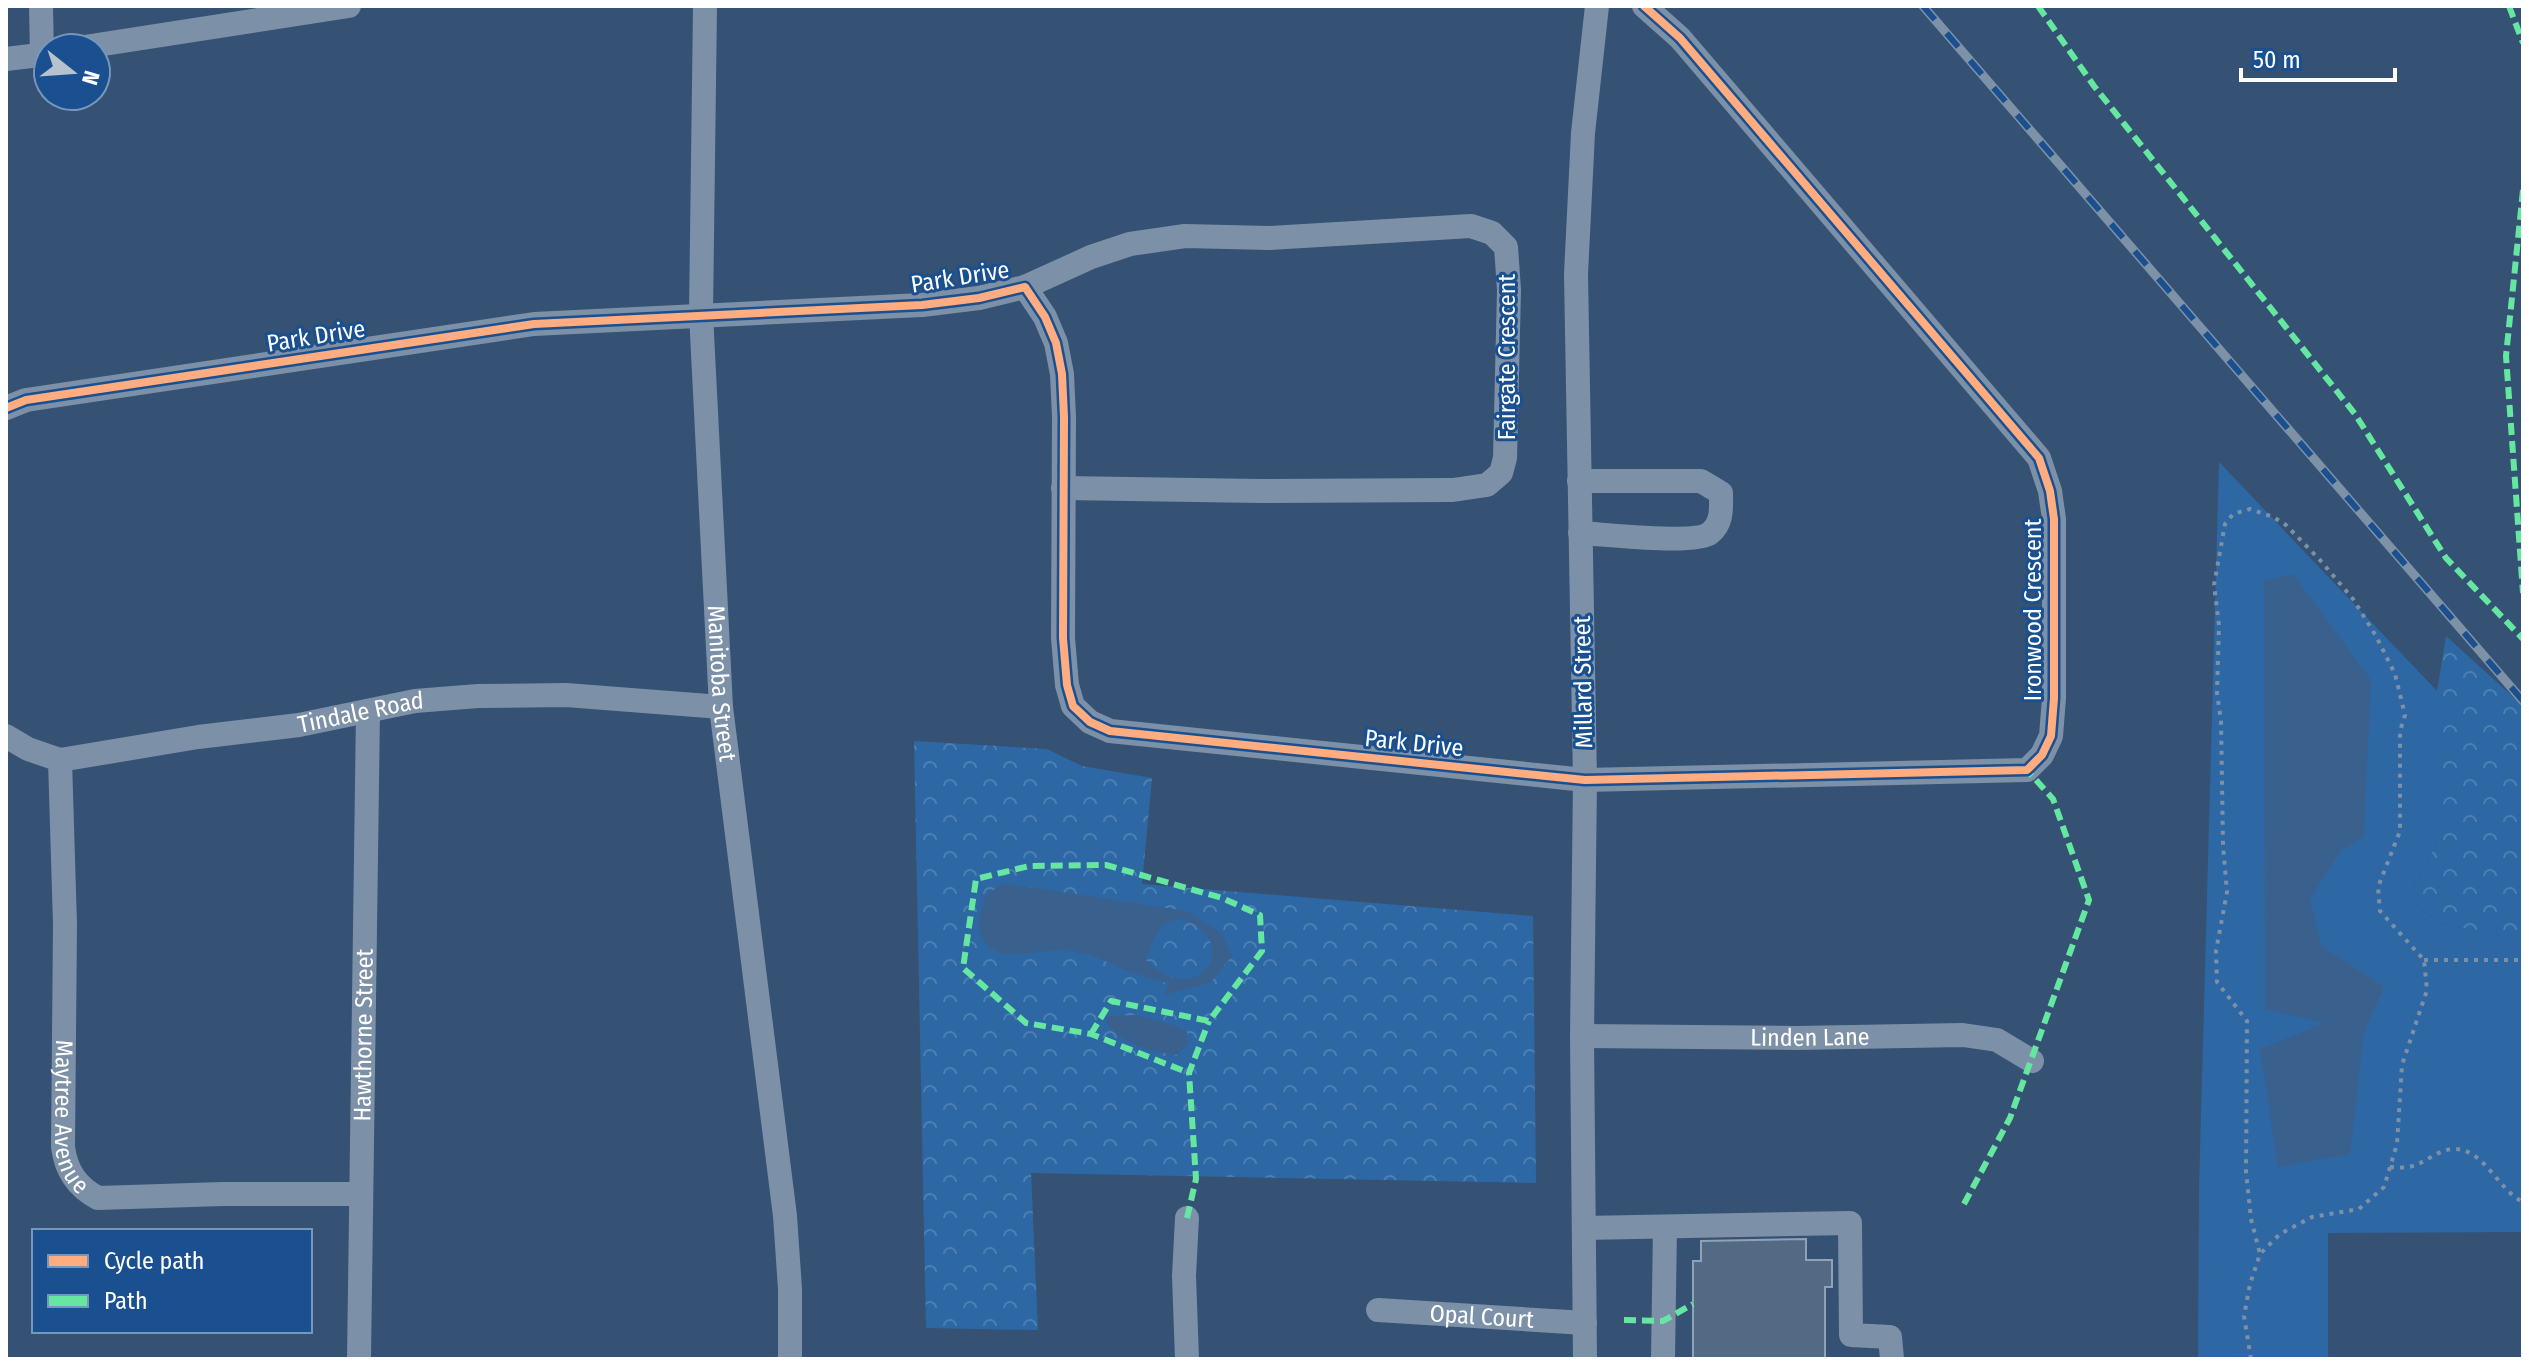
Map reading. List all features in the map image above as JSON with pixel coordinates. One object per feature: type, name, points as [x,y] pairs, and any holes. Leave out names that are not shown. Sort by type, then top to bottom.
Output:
[{"type":"street","points":[[41,6],[43,32]]},
{"type":"street","points":[[112,41],[258,12],[349,6]]},
{"type":"street","name":"Manitoba Street","points":[[705,6],[701,314],[721,707],[785,1216],[790,1289],[790,1359]]},
{"type":"street","name":"Millard Street","points":[[1585,1359],[1582,1036],[1585,780],[1576,260],[1583,133],[1597,6]]},
{"type":"street","name":"Ironwood Crescent","points":[[1585,780],[2027,770],[2042,755],[2051,736],[2054,698],[2054,519],[2050,491],[2039,458],[1680,38],[1644,6]]},
{"type":"street","points":[[6,59],[32,56]]},
{"type":"street","name":"Fairgate Crescent","points":[[1025,287],[1117,248],[1185,236],[1269,238],[1471,226],[1492,233],[1506,247],[1509,290],[1505,458],[1501,473],[1487,485],[1453,490],[1063,488]]},
{"type":"street","name":"Park Drive","points":[[6,408],[26,400],[534,324],[922,305],[979,298],[1025,287],[1045,317],[1059,359],[1064,417],[1063,638],[1067,685],[1073,706],[1090,722],[1110,731],[1585,780]]},
{"type":"street","points":[[1579,481],[1701,481],[1721,493],[1721,517],[1710,533],[1692,539],[1580,533]]},
{"type":"street","name":"Tindale Road","points":[[60,760],[198,737],[299,725],[415,701],[521,694],[721,707]]},
{"type":"street","name":"Hawthorne Street","points":[[359,1359],[368,712]]},
{"type":"street","points":[[6,736],[28,749],[60,760]]},
{"type":"street","name":"Maytree Avenue","points":[[60,760],[65,924],[63,1147],[65,1161],[73,1177],[84,1190],[98,1198],[361,1194]]},
{"type":"street","name":"Linden Lane","points":[[1582,1036],[1796,1038],[1963,1035],[1997,1040],[2032,1061]]},
{"type":"street","points":[[1187,1218],[1184,1276],[1187,1359]]},
{"type":"street","points":[[1584,1228],[1850,1223],[1851,1335],[1890,1337],[1892,1359]]},
{"type":"street","points":[[1663,1359],[1665,1227]]},
{"type":"street","name":"Opal Court","points":[[1378,1310],[1585,1323]]},
{"type":"path","points":[[2251,1359],[2244,1316],[2260,1254],[2280,1234],[2312,1217],[2359,1209],[2384,1187],[2397,1144],[2402,1065],[2427,990],[2424,960],[2380,911],[2378,887],[2400,831],[2400,731],[2405,715],[2395,674],[2353,599],[2320,560],[2286,525],[2250,509],[2233,514],[2225,524],[2214,585],[2219,625],[2217,693],[2221,721],[2227,892],[2216,951],[2217,982],[2247,1021],[2246,1172],[2251,1219],[2260,1254]]},
{"type":"path","points":[[2424,960],[2523,960]]},
{"type":"path","points":[[2390,1167],[2409,1167],[2436,1153],[2455,1149],[2473,1153],[2502,1187],[2523,1202]]},
{"type":"green space","points":[[2219,462],[2437,691],[2437,843],[2407,899],[2439,923],[2523,941],[2523,1232],[2328,1233],[2328,1359],[2198,1359],[2199,1188]]},
{"type":"green space","points":[[2446,636],[2523,706],[2523,941],[2439,923],[2407,899],[2437,843],[2437,691]]},
{"type":"green space","points":[[914,741],[1047,749],[1082,766],[1152,778],[1142,884],[1533,916],[1536,1183],[1031,1173],[1038,1330],[926,1328]]},
{"type":"shaded area","points":[[2293,574],[2371,680],[2364,837],[2341,850],[2310,899],[2321,945],[2384,987],[2364,1032],[2350,1154],[2278,1167],[2260,1049],[2325,1023],[2265,1009],[2264,581]]},
{"type":"shaded area","points":[[1003,883],[1186,911],[1222,934],[1232,956],[1210,983],[1164,994],[1169,985],[1166,983],[1089,954],[1062,950],[1005,955],[987,946],[979,932],[985,896]],"holes":[[[1183,919],[1202,930],[1211,943],[1212,956],[1207,968],[1196,977],[1182,979],[1165,974],[1146,960],[1158,932],[1167,923]]]},
{"type":"shaded area","points":[[1135,1015],[1187,1032],[1188,1044],[1176,1055],[1146,1049],[1119,1036],[1106,1022],[1108,1016]]},
{"type":"building","points":[[1806,1239],[1806,1260],[1832,1260],[1832,1287],[1825,1287],[1825,1359],[1693,1359],[1693,1261],[1701,1261],[1701,1241]]},
{"type":"railway","points":[[1923,6],[2523,701]]},
{"type":"marked path","points":[[2038,6],[2094,86],[2355,414],[2446,558],[2523,639]]},
{"type":"marked path","points":[[2509,6],[2523,43]]},
{"type":"marked path","points":[[2523,190],[2506,356],[2523,593]]},
{"type":"marked path","points":[[1964,1204],[2010,1118],[2089,900],[2053,799],[2027,770]]},
{"type":"marked path","points":[[1091,1034],[1111,1001],[1209,1021],[1262,951],[1260,915],[1222,898],[1106,865],[1029,866],[976,879],[963,968],[1026,1023],[1091,1034],[1189,1073]]},
{"type":"marked path","points":[[1187,1218],[1196,1179],[1189,1073],[1209,1021]]},
{"type":"marked path","points":[[1624,1320],[1663,1321],[1693,1304]]},
{"type":"cycle path","points":[[6,408],[26,400],[534,324],[922,305],[979,298],[1025,287],[1045,317],[1056,343],[1062,374],[1063,638],[1067,685],[1073,706],[1090,722],[1110,731],[1585,780],[2027,770],[2042,755],[2051,736],[2054,698],[2054,519],[2050,491],[2039,458],[1680,38],[1644,6]]}]
